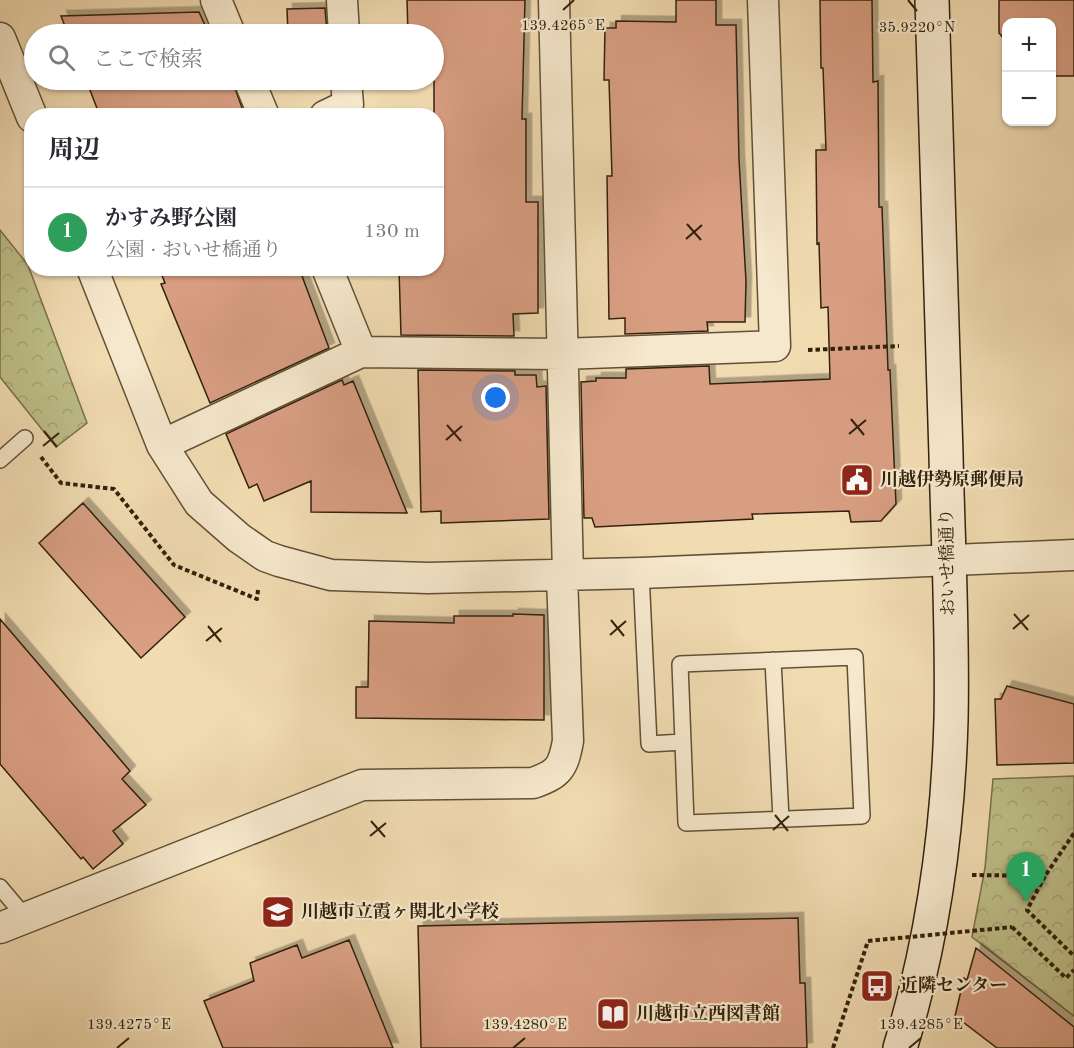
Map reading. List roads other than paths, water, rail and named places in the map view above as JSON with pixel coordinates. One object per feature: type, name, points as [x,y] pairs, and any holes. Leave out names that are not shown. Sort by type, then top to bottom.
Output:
[{"type":"street","points":[[216,0],[226,24]]},
{"type":"street","points":[[342,0],[343,24]]},
{"type":"street","points":[[13,923],[362,784],[533,783],[552,777],[565,760],[568,741],[554,0]]},
{"type":"street","points":[[162,445],[361,352],[562,354],[775,346],[763,0]]},
{"type":"street","name":"おいせ橋通り","points":[[900,1048],[916,996],[932,912],[944,823],[951,720],[949,560],[932,0]]},
{"type":"street","points":[[0,38],[28,108]]},
{"type":"street","points":[[253,90],[261,108]]},
{"type":"street","points":[[342,108],[348,105],[347,90]]},
{"type":"street","points":[[95,276],[162,445],[199,503],[239,538],[265,556],[331,575],[428,578],[641,573],[1074,555]]},
{"type":"street","points":[[330,276],[361,352]]},
{"type":"lane","points":[[0,460],[25,438]]},
{"type":"lane","points":[[641,573],[649,744],[683,742]]},
{"type":"lane","points":[[855,657],[862,816],[686,823],[683,742],[680,664],[855,657]]},
{"type":"lane","points":[[773,660],[781,819]]},
{"type":"lane","points":[[0,887],[13,923]]},
{"type":"place","name":"川越伊勢原郵便局","points":[[857,480]]},
{"type":"place","name":"かすみ野公園","points":[[1026,902]]},
{"type":"place","name":"川越市立霞ヶ関北小学校","points":[[278,912]]},
{"type":"place","name":"近隣センター","points":[[877,986]]},
{"type":"place","name":"川越市立西図書館","points":[[613,1014]]}]
